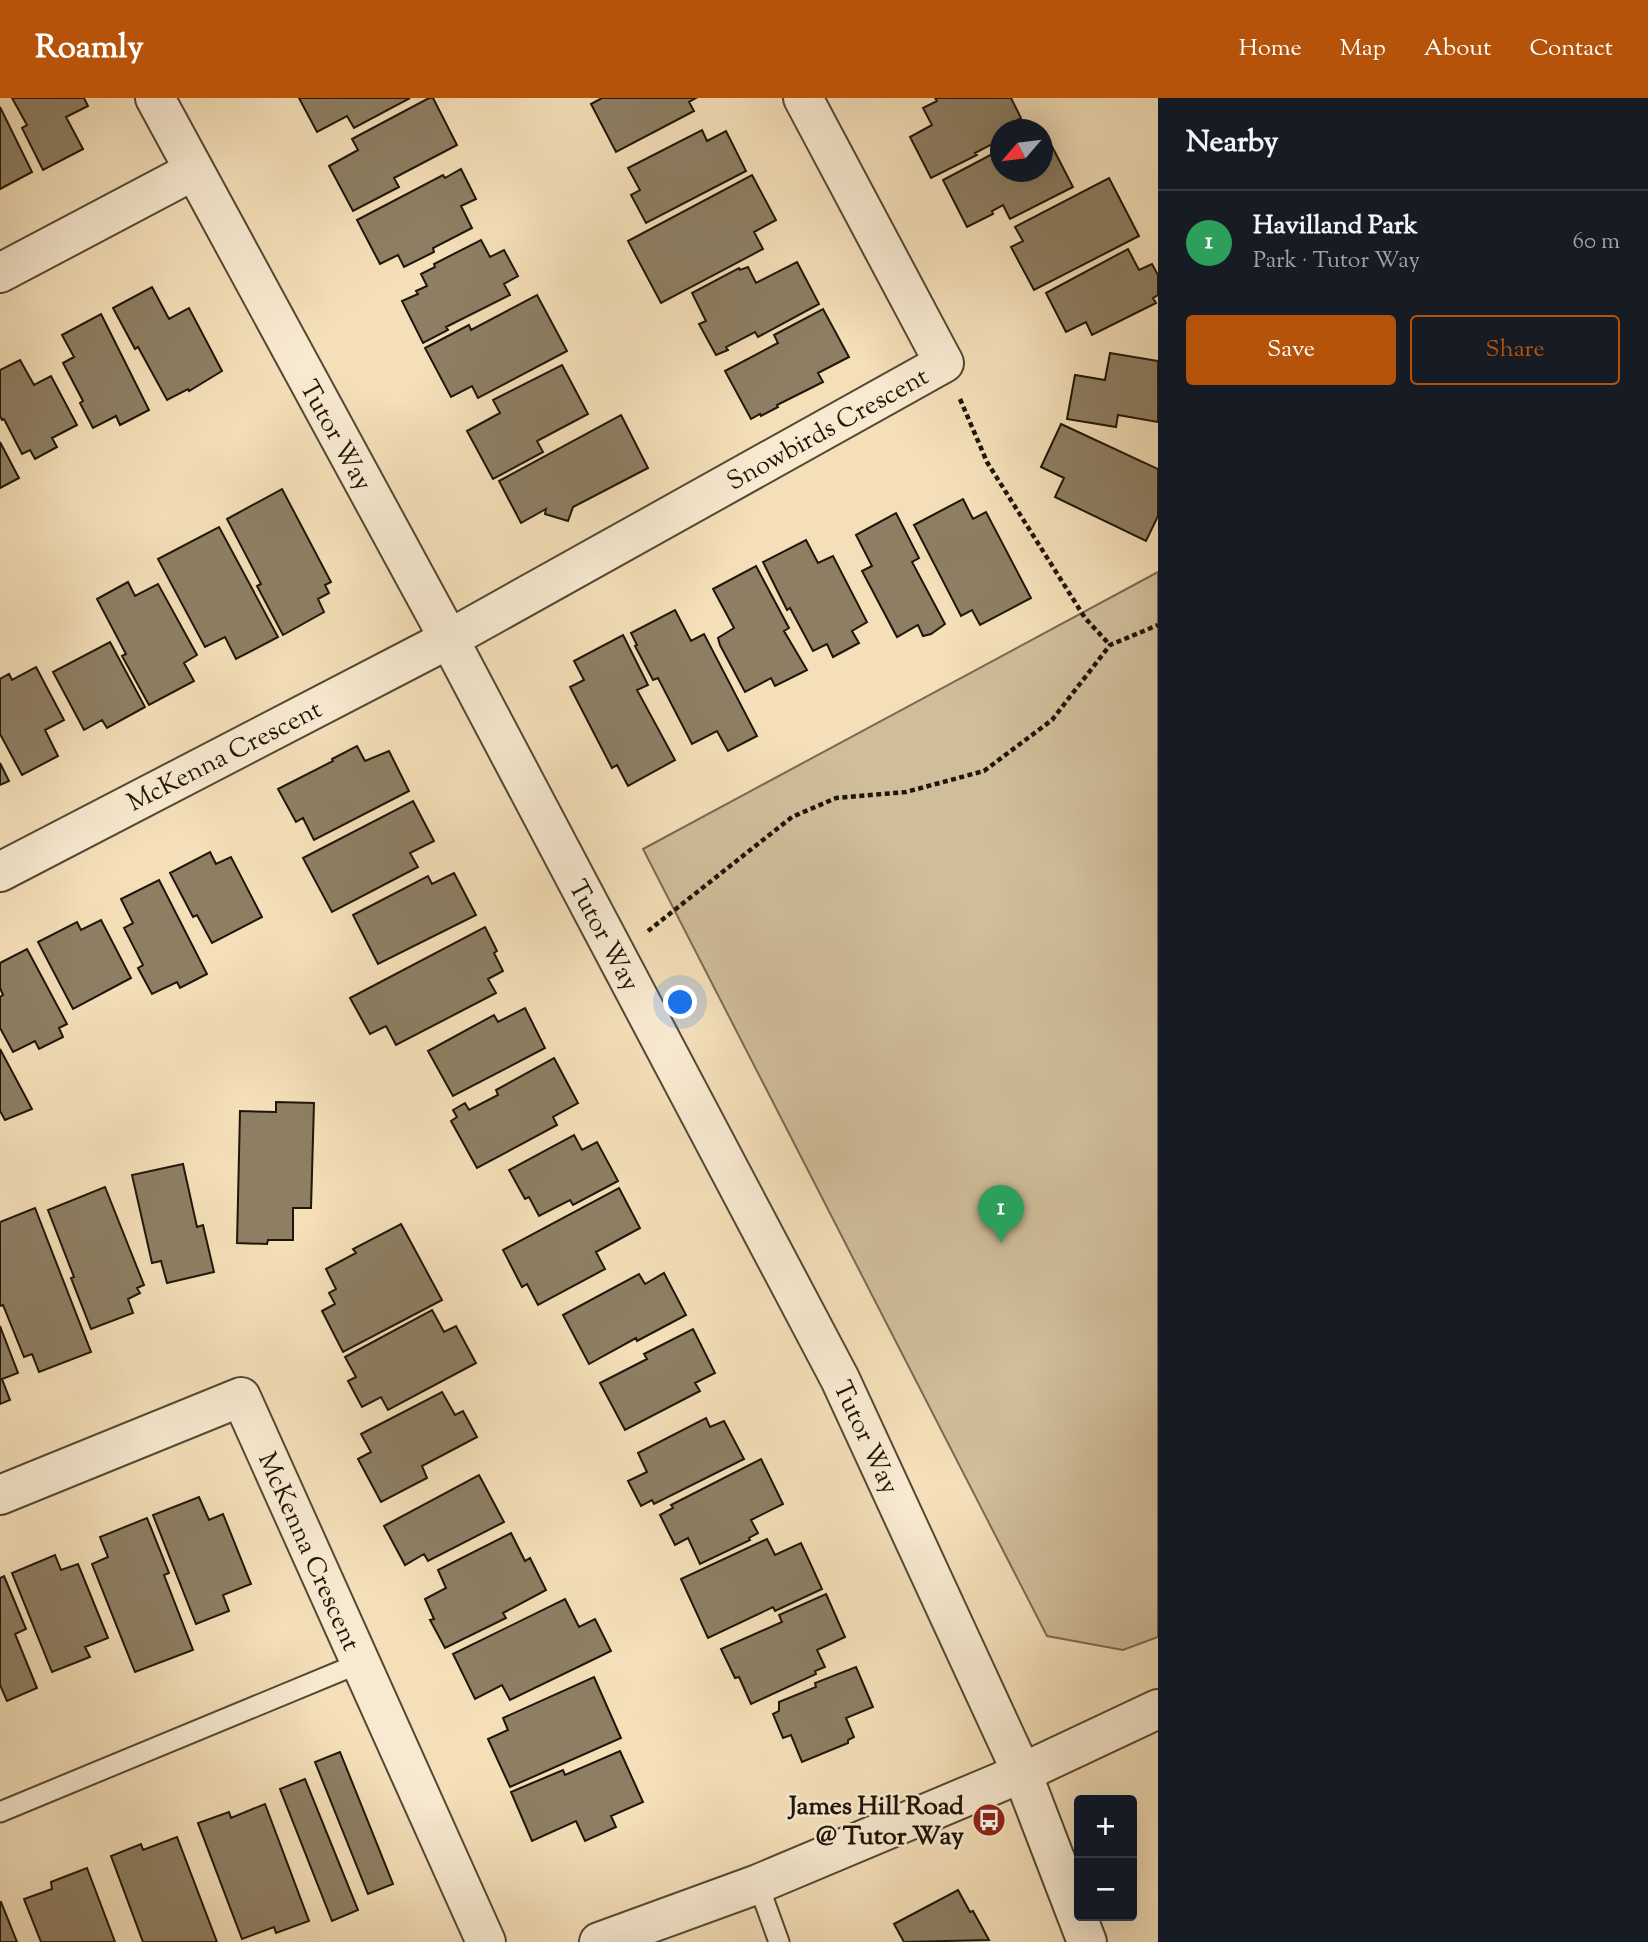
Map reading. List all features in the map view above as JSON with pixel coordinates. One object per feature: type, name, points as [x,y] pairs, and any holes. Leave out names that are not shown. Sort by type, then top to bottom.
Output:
[{"type":"street","name":"Tutor Way","points":[[155,98],[449,639],[840,1379],[1022,1773],[1087,1942]]},
{"type":"street","name":"Snowbirds Crescent","points":[[449,639],[944,363],[803,98]]},
{"type":"street","points":[[0,273],[193,171]]},
{"type":"street","name":"McKenna Crescent","points":[[0,872],[449,639]]},
{"type":"street","name":"McKenna Crescent","points":[[0,1495],[241,1397],[486,1942]]},
{"type":"street","points":[[599,1942],[758,1884],[1022,1773],[1158,1709]]},
{"type":"lane","points":[[0,1812],[360,1662]]},
{"type":"lane","points":[[758,1884],[779,1942]]},
{"type":"path","points":[[944,363],[987,461],[1085,618],[1110,645]]},
{"type":"path","points":[[613,951],[655,927],[792,817],[836,798],[906,792],[984,771],[1052,720],[1110,645],[1158,625]]},
{"type":"shaded area","points":[[1158,572],[1158,1637],[1123,1650],[1047,1636],[643,849]]},
{"type":"building","points":[[12,98],[84,98],[88,106],[66,117],[83,149],[43,170],[22,128],[27,125]]},
{"type":"building","points":[[299,98],[410,98],[354,128],[347,116],[317,132]]},
{"type":"building","points":[[433,98],[457,145],[394,178],[399,187],[353,211],[329,166],[358,150],[352,139]]},
{"type":"building","points":[[602,98],[696,98],[689,102],[694,111],[616,152],[591,104]]},
{"type":"building","points":[[935,98],[1011,98],[1021,118],[990,119],[990,145],[975,153],[977,155],[931,178],[910,137],[932,125],[923,108],[937,101]]},
{"type":"building","points":[[0,107],[32,172],[0,189]]},
{"type":"building","points":[[702,130],[707,141],[726,131],[746,171],[646,223],[631,195],[640,190],[628,168]]},
{"type":"building","points":[[1053,148],[1073,187],[1010,219],[1003,205],[992,211],[993,214],[967,227],[943,180],[990,155],[990,182],[1053,182]]},
{"type":"building","points":[[461,169],[476,199],[461,206],[472,228],[404,267],[398,255],[380,264],[357,220],[443,175],[445,178]]},
{"type":"building","points":[[752,175],[776,220],[754,232],[763,249],[661,303],[628,241]]},
{"type":"building","points":[[1109,178],[1139,236],[1034,290],[1011,247],[1023,241],[1015,227]]},
{"type":"building","points":[[481,240],[490,257],[504,250],[518,276],[504,284],[510,295],[446,327],[448,330],[423,343],[402,301],[418,294],[416,291],[427,286],[421,274],[435,267],[434,264]]},
{"type":"building","points":[[1128,249],[1139,270],[1152,264],[1158,275],[1158,295],[1153,298],[1156,303],[1092,335],[1086,322],[1066,332],[1046,293]]},
{"type":"building","points":[[797,262],[819,304],[758,337],[755,332],[716,355],[699,324],[706,321],[692,293],[739,268],[748,267],[756,283]]},
{"type":"building","points":[[152,287],[169,319],[189,308],[222,371],[189,391],[188,389],[167,400],[113,308]]},
{"type":"building","points":[[537,295],[567,351],[478,398],[472,386],[451,397],[425,348],[469,325],[471,330]]},
{"type":"building","points":[[823,309],[849,357],[818,373],[823,382],[751,419],[725,371],[778,343],[774,335]]},
{"type":"building","points":[[101,314],[149,410],[120,425],[116,416],[93,428],[80,403],[83,401],[63,363],[74,357],[62,335]]},
{"type":"building","points":[[1110,353],[1158,361],[1158,422],[1118,415],[1116,427],[1067,419],[1075,375],[1105,380]]},
{"type":"building","points":[[20,360],[34,385],[51,376],[77,425],[52,438],[57,447],[35,459],[30,450],[22,454],[0,416],[0,370]]},
{"type":"building","points":[[562,365],[588,414],[537,441],[543,452],[493,479],[467,431],[500,413],[493,400]]},
{"type":"building","points":[[621,415],[648,468],[573,507],[568,521],[545,514],[546,509],[521,523],[499,481]]},
{"type":"building","points":[[1061,424],[1158,469],[1158,516],[1146,541],[1055,497],[1064,478],[1041,467]]},
{"type":"building","points":[[0,442],[19,478],[0,488]]},
{"type":"building","points":[[282,489],[331,582],[325,585],[329,593],[318,599],[324,612],[283,635],[257,586],[261,584],[227,519]]},
{"type":"building","points":[[963,499],[973,519],[986,512],[1031,598],[980,625],[972,610],[961,616],[914,525]]},
{"type":"building","points":[[896,513],[919,558],[912,562],[945,624],[931,634],[923,636],[918,625],[897,637],[862,571],[872,566],[856,535]]},
{"type":"building","points":[[219,527],[278,637],[236,659],[225,637],[205,647],[158,559]]},
{"type":"building","points":[[806,540],[818,563],[833,556],[867,622],[852,631],[859,643],[833,657],[827,644],[813,651],[790,608],[787,610],[763,562]]},
{"type":"building","points":[[756,566],[789,628],[784,631],[807,670],[775,686],[771,678],[745,692],[720,645],[718,638],[734,628],[713,589]]},
{"type":"building","points":[[128,582],[135,596],[158,584],[197,655],[184,663],[194,681],[149,705],[122,656],[126,654],[97,599]]},
{"type":"building","points":[[675,610],[691,641],[704,634],[757,736],[728,751],[717,731],[692,744],[658,678],[653,680],[635,646],[637,645],[631,633]]},
{"type":"building","points":[[623,635],[648,685],[637,690],[675,760],[628,786],[617,765],[612,768],[570,687],[584,680],[574,661]]},
{"type":"building","points":[[110,642],[145,707],[107,728],[102,720],[84,730],[53,672]]},
{"type":"building","points":[[36,667],[64,720],[45,730],[58,756],[22,775],[0,734],[0,679],[9,674],[12,680]]},
{"type":"building","points":[[357,746],[365,761],[389,751],[409,791],[314,840],[303,818],[296,822],[278,789]]},
{"type":"building","points":[[0,763],[9,781],[0,785]]},
{"type":"building","points":[[413,801],[434,841],[410,853],[418,867],[332,912],[303,858]]},
{"type":"building","points":[[210,852],[216,864],[231,857],[262,917],[212,943],[197,915],[193,917],[170,873]]},
{"type":"building","points":[[454,873],[476,915],[378,964],[353,915],[428,876],[432,884]]},
{"type":"building","points":[[159,880],[207,974],[180,988],[177,982],[152,994],[138,968],[143,965],[124,928],[133,923],[121,899]]},
{"type":"building","points":[[101,920],[131,978],[73,1009],[38,942],[77,922],[81,930]]},
{"type":"building","points":[[485,927],[503,971],[488,979],[496,993],[396,1045],[386,1026],[370,1034],[350,998]]},
{"type":"building","points":[[27,949],[67,1024],[59,1028],[63,1037],[39,1049],[35,1041],[13,1052],[0,1028],[0,997],[3,995],[0,988],[0,963]]},
{"type":"building","points":[[525,1008],[545,1048],[453,1096],[428,1051],[494,1015],[498,1022]]},
{"type":"building","points":[[0,1049],[32,1109],[5,1120],[0,1111]]},
{"type":"building","points":[[554,1058],[578,1103],[553,1117],[557,1125],[477,1168],[451,1121],[457,1117],[453,1110],[465,1103],[469,1110],[498,1095],[496,1090]]},
{"type":"building","points":[[276,1102],[314,1103],[311,1208],[293,1208],[293,1240],[268,1240],[267,1244],[237,1243],[240,1111],[276,1112]]},
{"type":"building","points":[[574,1135],[582,1150],[597,1142],[618,1181],[573,1205],[570,1200],[539,1216],[529,1197],[525,1199],[509,1170]]},
{"type":"building","points":[[183,1164],[197,1227],[203,1225],[214,1272],[167,1283],[161,1261],[152,1263],[132,1175]]},
{"type":"building","points":[[105,1187],[144,1285],[137,1288],[140,1293],[128,1299],[133,1313],[91,1329],[48,1210]]},
{"type":"building","points":[[619,1188],[640,1228],[596,1252],[605,1269],[538,1305],[527,1284],[522,1287],[503,1250]]},
{"type":"building","points":[[35,1208],[91,1352],[39,1372],[32,1354],[24,1357],[3,1305],[0,1306],[0,1222]]},
{"type":"building","points":[[401,1224],[442,1300],[343,1352],[322,1311],[335,1304],[329,1293],[336,1289],[326,1269],[356,1253],[353,1249]]},
{"type":"building","points":[[664,1273],[686,1315],[589,1364],[563,1315],[639,1274],[645,1284]]},
{"type":"building","points":[[432,1310],[444,1332],[456,1326],[476,1363],[388,1410],[381,1397],[362,1407],[348,1381],[356,1377],[345,1357]]},
{"type":"building","points":[[0,1326],[18,1373],[2,1379],[10,1400],[0,1404]]},
{"type":"building","points":[[693,1329],[715,1373],[695,1383],[700,1391],[625,1430],[600,1383],[647,1359],[644,1354]]},
{"type":"building","points":[[442,1392],[455,1415],[463,1411],[477,1437],[422,1466],[427,1478],[381,1502],[358,1459],[371,1452],[361,1434]]},
{"type":"building","points":[[706,1418],[710,1427],[724,1421],[744,1459],[654,1504],[652,1500],[641,1506],[628,1481],[647,1472],[638,1453]]},
{"type":"building","points":[[761,1459],[783,1504],[751,1520],[758,1533],[749,1538],[750,1540],[700,1564],[688,1538],[675,1545],[660,1515],[673,1508],[671,1505]]},
{"type":"building","points":[[479,1475],[504,1522],[428,1561],[424,1554],[405,1565],[384,1526]]},
{"type":"building","points":[[199,1497],[209,1520],[223,1514],[251,1584],[223,1595],[229,1611],[196,1624],[153,1515]]},
{"type":"building","points":[[147,1518],[169,1573],[164,1575],[193,1650],[135,1672],[92,1564],[108,1557],[100,1537]]},
{"type":"building","points":[[511,1533],[525,1561],[530,1558],[546,1590],[503,1613],[506,1618],[445,1648],[430,1620],[434,1619],[425,1599],[446,1588],[438,1570]]},
{"type":"building","points":[[767,1539],[775,1555],[801,1543],[822,1589],[775,1611],[773,1607],[708,1638],[681,1579]]},
{"type":"building","points":[[55,1555],[61,1570],[78,1564],[108,1638],[85,1647],[90,1657],[52,1672],[12,1573]]},
{"type":"building","points":[[4,1576],[26,1629],[15,1634],[37,1688],[7,1701],[0,1685],[0,1578]]},
{"type":"building","points":[[826,1594],[845,1637],[817,1650],[825,1667],[815,1671],[816,1674],[751,1704],[739,1677],[735,1678],[721,1649],[782,1622],[779,1615]]},
{"type":"building","points":[[565,1599],[579,1627],[595,1619],[611,1651],[510,1700],[502,1685],[475,1699],[453,1654]]},
{"type":"building","points":[[856,1667],[873,1707],[846,1718],[854,1737],[848,1740],[848,1743],[802,1762],[791,1735],[783,1738],[773,1714],[779,1711],[779,1702],[816,1687],[815,1683]]},
{"type":"building","points":[[594,1677],[621,1738],[510,1787],[488,1739],[508,1730],[503,1718]]},
{"type":"building","points":[[620,1751],[643,1802],[611,1816],[616,1827],[585,1841],[576,1821],[532,1841],[511,1792],[563,1770],[565,1775]]},
{"type":"building","points":[[340,1752],[393,1884],[368,1894],[315,1762]]},
{"type":"building","points":[[305,1779],[358,1910],[332,1921],[280,1789]]},
{"type":"building","points":[[265,1804],[309,1921],[276,1933],[274,1927],[242,1939],[198,1823],[229,1812],[231,1818]]},
{"type":"building","points":[[177,1837],[217,1942],[143,1942],[111,1856],[141,1844],[143,1850]]},
{"type":"building","points":[[87,1868],[115,1942],[41,1942],[24,1899],[52,1889],[51,1882]]},
{"type":"building","points":[[958,1890],[989,1940],[904,1942],[894,1924]]},
{"type":"building","points":[[1,1902],[17,1942],[0,1942]]},
{"type":"place","name":"Havilland Park","points":[[1001,1243]]},
{"type":"place","name":"James Hill Road @ Tutor Way","points":[[989,1820]]}]
